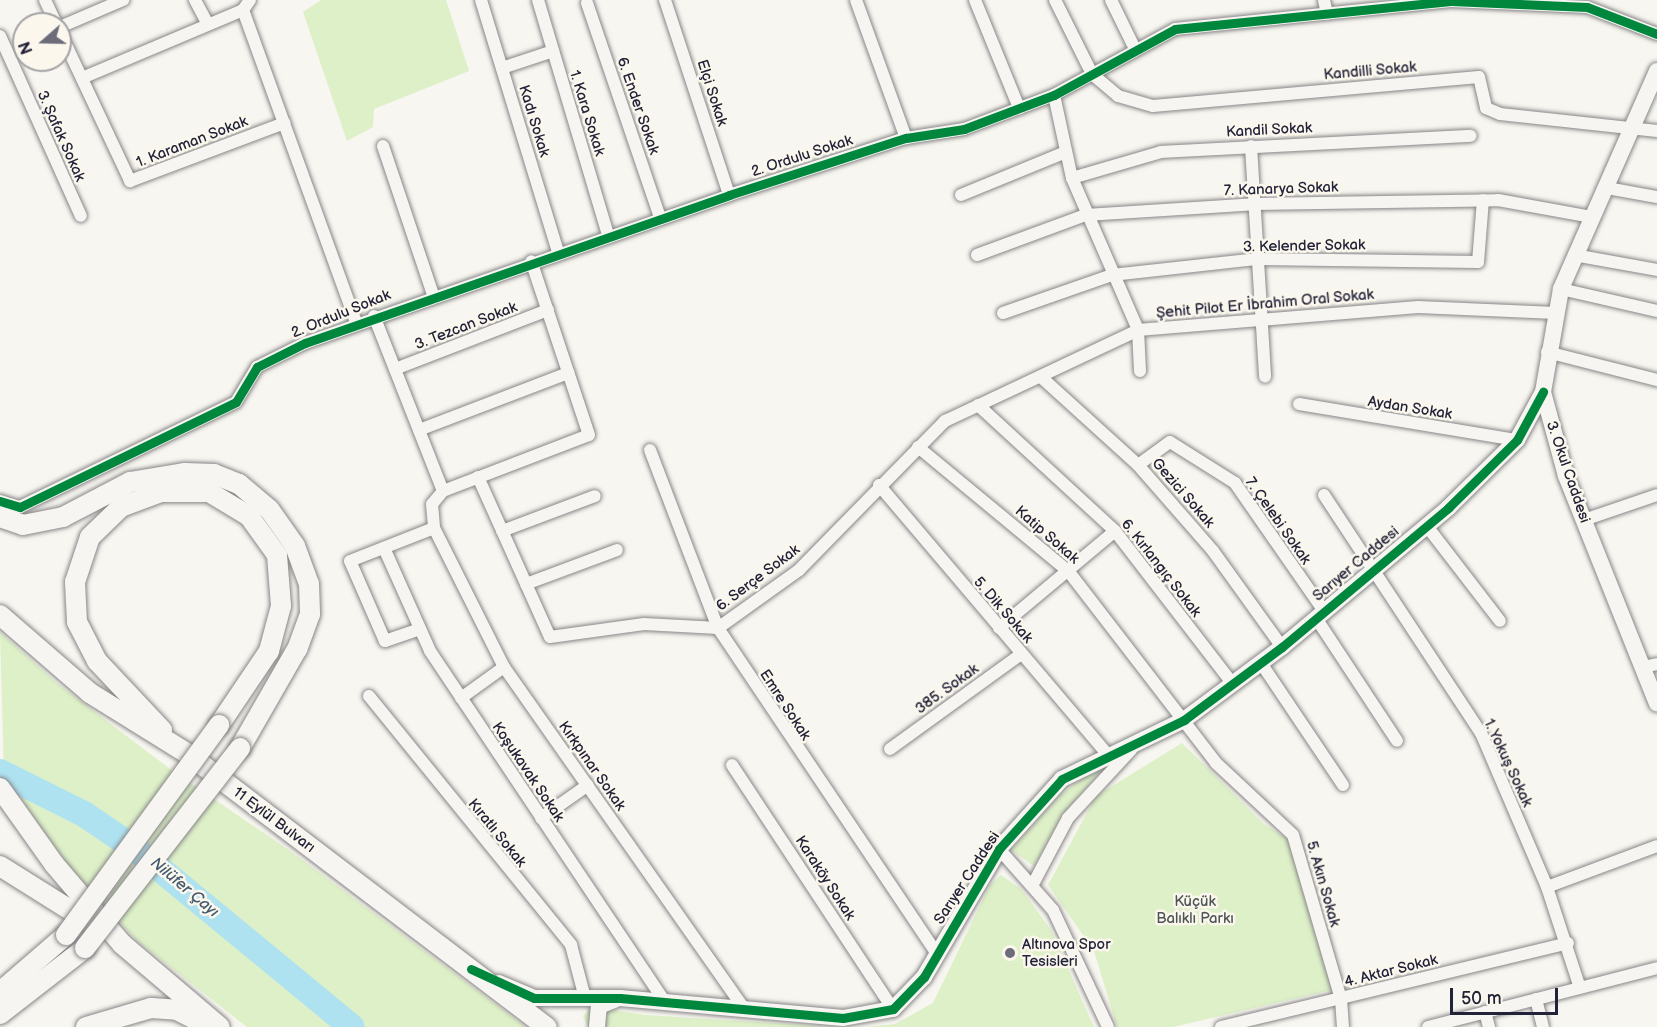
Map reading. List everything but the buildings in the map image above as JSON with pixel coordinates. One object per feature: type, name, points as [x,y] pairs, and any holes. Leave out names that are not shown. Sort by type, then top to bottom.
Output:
[{"type":"main road","points":[[0,517],[23,525],[63,517],[130,482],[185,473],[214,474],[239,484],[269,509],[295,546],[309,584],[310,614],[297,649],[240,748],[85,948],[0,1014]]},
{"type":"main road","points":[[0,992],[66,935],[219,725],[269,651],[281,606],[277,555],[249,516],[209,492],[161,492],[121,507],[90,537],[75,582],[77,622],[97,661],[181,750]]},
{"type":"main road","name":"11 Eylül Bulvarı","points":[[0,615],[41,656],[90,693],[181,750],[548,1027]]},
{"type":"main road","points":[[0,788],[22,823],[122,944]]},
{"type":"main road","points":[[0,866],[122,944],[220,1027]]},
{"type":"main road","points":[[86,1027],[151,1008],[177,1010],[211,1027]]},
{"type":"street","points":[[72,22],[123,0]]},
{"type":"street","points":[[195,0],[208,24]]},
{"type":"street","name":"Kadı Sokak","points":[[481,0],[558,252]]},
{"type":"street","name":"1. Kara Sokak","points":[[538,0],[608,235]]},
{"type":"street","name":"Elçi Sokak","points":[[665,0],[729,195]]},
{"type":"street","points":[[856,0],[906,138]]},
{"type":"street","points":[[975,0],[1019,108]]},
{"type":"street","points":[[1055,0],[1092,74]]},
{"type":"street","points":[[1110,0],[1135,50]]},
{"type":"street","points":[[1324,0],[1327,14]]},
{"type":"street","name":"2. Ordulu Sokak","points":[[0,501],[20,507],[236,402],[257,367],[356,323],[608,235],[906,138],[964,129],[1054,94],[1175,29],[1451,1],[1587,7],[1657,34]]},
{"type":"street","name":"6. Ender Sokak","points":[[587,3],[660,218]]},
{"type":"street","points":[[82,78],[247,5],[284,123],[356,323]]},
{"type":"street","name":"3. Şafak Sokak","points":[[0,36],[81,216]]},
{"type":"street","points":[[502,68],[553,51]]},
{"type":"street","name":"1. Karaman Sokak","points":[[72,57],[130,182],[284,123]]},
{"type":"street","name":"3. Okul Caddesi","points":[[1657,71],[1607,188],[1574,255],[1561,289],[1547,352],[1543,392],[1584,520],[1650,665],[1657,703]]},
{"type":"street","name":"Kandilli Sokak","points":[[1092,74],[1118,96],[1153,106],[1479,77],[1486,108],[1500,114],[1634,127]]},
{"type":"street","points":[[1054,94],[1072,178],[1112,275],[1138,330],[1140,370]]},
{"type":"street","points":[[1634,127],[1657,131]]},
{"type":"street","name":"Kandil Sokak","points":[[1072,178],[1161,152],[1471,136]]},
{"type":"street","points":[[383,146],[434,295]]},
{"type":"street","points":[[1251,146],[1265,377]]},
{"type":"street","points":[[961,195],[1066,152]]},
{"type":"street","points":[[1607,188],[1657,197]]},
{"type":"street","name":"7. Kanarya Sokak","points":[[977,255],[1086,215],[1254,204],[1483,200],[1593,218]]},
{"type":"street","name":"3. Kelender Sokak","points":[[1003,313],[1112,275],[1258,259],[1478,262],[1483,200]]},
{"type":"street","points":[[1574,255],[1657,270]]},
{"type":"street","points":[[420,629],[384,641],[350,561],[434,528],[432,504],[443,491],[589,435],[531,261]]},
{"type":"street","points":[[1561,289],[1657,311]]},
{"type":"street","name":"Şehit Pilot Er İbrahim Oral Sokak","points":[[879,485],[945,421],[1138,330],[1262,317],[1418,307],[1556,313]]},
{"type":"street","name":"3. Tezcan Sokak","points":[[395,369],[548,310]]},
{"type":"street","points":[[374,316],[443,491]]},
{"type":"street","points":[[1547,352],[1657,380]]},
{"type":"street","points":[[419,430],[568,372]]},
{"type":"street","name":"Gezici Sokak","points":[[1041,377],[1138,465],[1214,551],[1282,647]]},
{"type":"street","name":"Sarıyer Caddesi","points":[[893,1009],[909,996],[937,954],[999,849],[1062,779],[1106,753],[1141,741],[1184,720],[1282,647],[1426,525],[1517,440],[1543,392]]},
{"type":"street","name":"Aydan Sokak","points":[[1299,404],[1517,440]]},
{"type":"street","name":"6. Kırlangıç Sokak","points":[[978,405],[1115,531],[1233,684]]},
{"type":"street","name":"7. Çelebi Sokak","points":[[1138,465],[1170,442],[1235,483],[1320,614]]},
{"type":"street","name":"Katip Sokak","points":[[918,447],[1069,572],[1184,720]]},
{"type":"street","name":"Emre Sokak","points":[[651,450],[718,628],[937,954]]},
{"type":"street","name":"6. Serçe Sokak","points":[[478,477],[550,637],[644,624],[718,628],[799,570],[879,485]]},
{"type":"street","name":"5. Dik Sokak","points":[[879,485],[1106,753]]},
{"type":"street","name":"1. Yokuş Sokak","points":[[1324,495],[1481,733],[1547,887],[1568,943],[1580,988]]},
{"type":"street","points":[[1584,520],[1657,495]]},
{"type":"street","points":[[502,531],[595,496]]},
{"type":"street","points":[[1426,525],[1500,621]]},
{"type":"street","name":"Kırkpınar Sokak","points":[[434,528],[504,667],[745,1010]]},
{"type":"street","points":[[999,628],[1069,572],[1115,531]]},
{"type":"street","name":"Koşukavak Sokak","points":[[384,548],[420,629],[460,698],[666,1003]]},
{"type":"street","points":[[526,584],[617,550]]},
{"type":"street","points":[[1320,614],[1397,741]]},
{"type":"street","name":"385. Sokak","points":[[890,748],[1022,654]]},
{"type":"street","points":[[1261,663],[1343,785]]},
{"type":"street","points":[[460,698],[504,667]]},
{"type":"street","name":"Kıratlı Sokak","points":[[369,696],[571,945],[585,998]]},
{"type":"street","name":"5. Akın Sokak","points":[[1184,720],[1216,764],[1293,835],[1341,999],[1343,1027]]},
{"type":"street","points":[[1032,886],[1068,818],[1141,741]]},
{"type":"street","name":"Karaköy Sokak","points":[[732,765],[893,1009]]},
{"type":"street","points":[[541,818],[588,785]]},
{"type":"street","points":[[1547,887],[1657,846]]},
{"type":"street","points":[[999,849],[1053,910],[1108,1027]]},
{"type":"street","name":"4. Aktar Sokak","points":[[1221,1027],[1568,943]]},
{"type":"street","points":[[1428,1027],[1657,968]]},
{"type":"street","points":[[471,969],[524,996],[620,998],[843,1018],[893,1009]]},
{"type":"street","points":[[597,1027],[599,1006],[620,998]]},
{"type":"street","points":[[1536,999],[1542,1027]]},
{"type":"street","points":[[1485,1012],[1489,1027]]},
{"type":"green space","points":[[321,0],[446,0],[469,71],[374,109],[373,127],[347,141],[303,12]]},
{"type":"green space","points":[[0,632],[57,683],[170,769],[293,853],[526,1027],[247,1027],[136,940],[65,862],[4,774]]},
{"type":"green space","name":"Küçük Balıklı Parkı","points":[[1182,743],[1264,824],[1289,840],[1336,989],[1173,1027],[1117,1027],[1094,951],[1048,885],[1096,796]]},
{"type":"green space","points":[[1101,764],[1104,767],[1065,812],[1034,866],[1011,850],[1060,795]]},
{"type":"green space","name":"Altınova Spor Tesisleri","points":[[1001,875],[1021,889],[1051,930],[1094,1027],[867,1027],[895,1024],[933,1003],[990,885]]},
{"type":"green space","points":[[592,1007],[645,1015],[837,1027],[588,1027],[583,1016]]},
{"type":"waterway","name":"Nilüfer Çayı","points":[[0,772],[84,814],[137,850],[352,1027]]},
{"type":"cycle path","points":[[0,501],[20,507],[236,402],[257,367],[305,343],[729,195],[906,138],[964,129],[1054,95],[1175,29],[1451,1],[1587,7],[1657,34]]},
{"type":"cycle path","points":[[471,969],[534,998],[620,998],[843,1018],[893,1009],[924,977],[999,849],[1062,779],[1184,720],[1282,647],[1448,508],[1517,440],[1543,392]]},
{"type":"place","name":"Altınova Spor Tesisleri","points":[[1010,953]]}]
